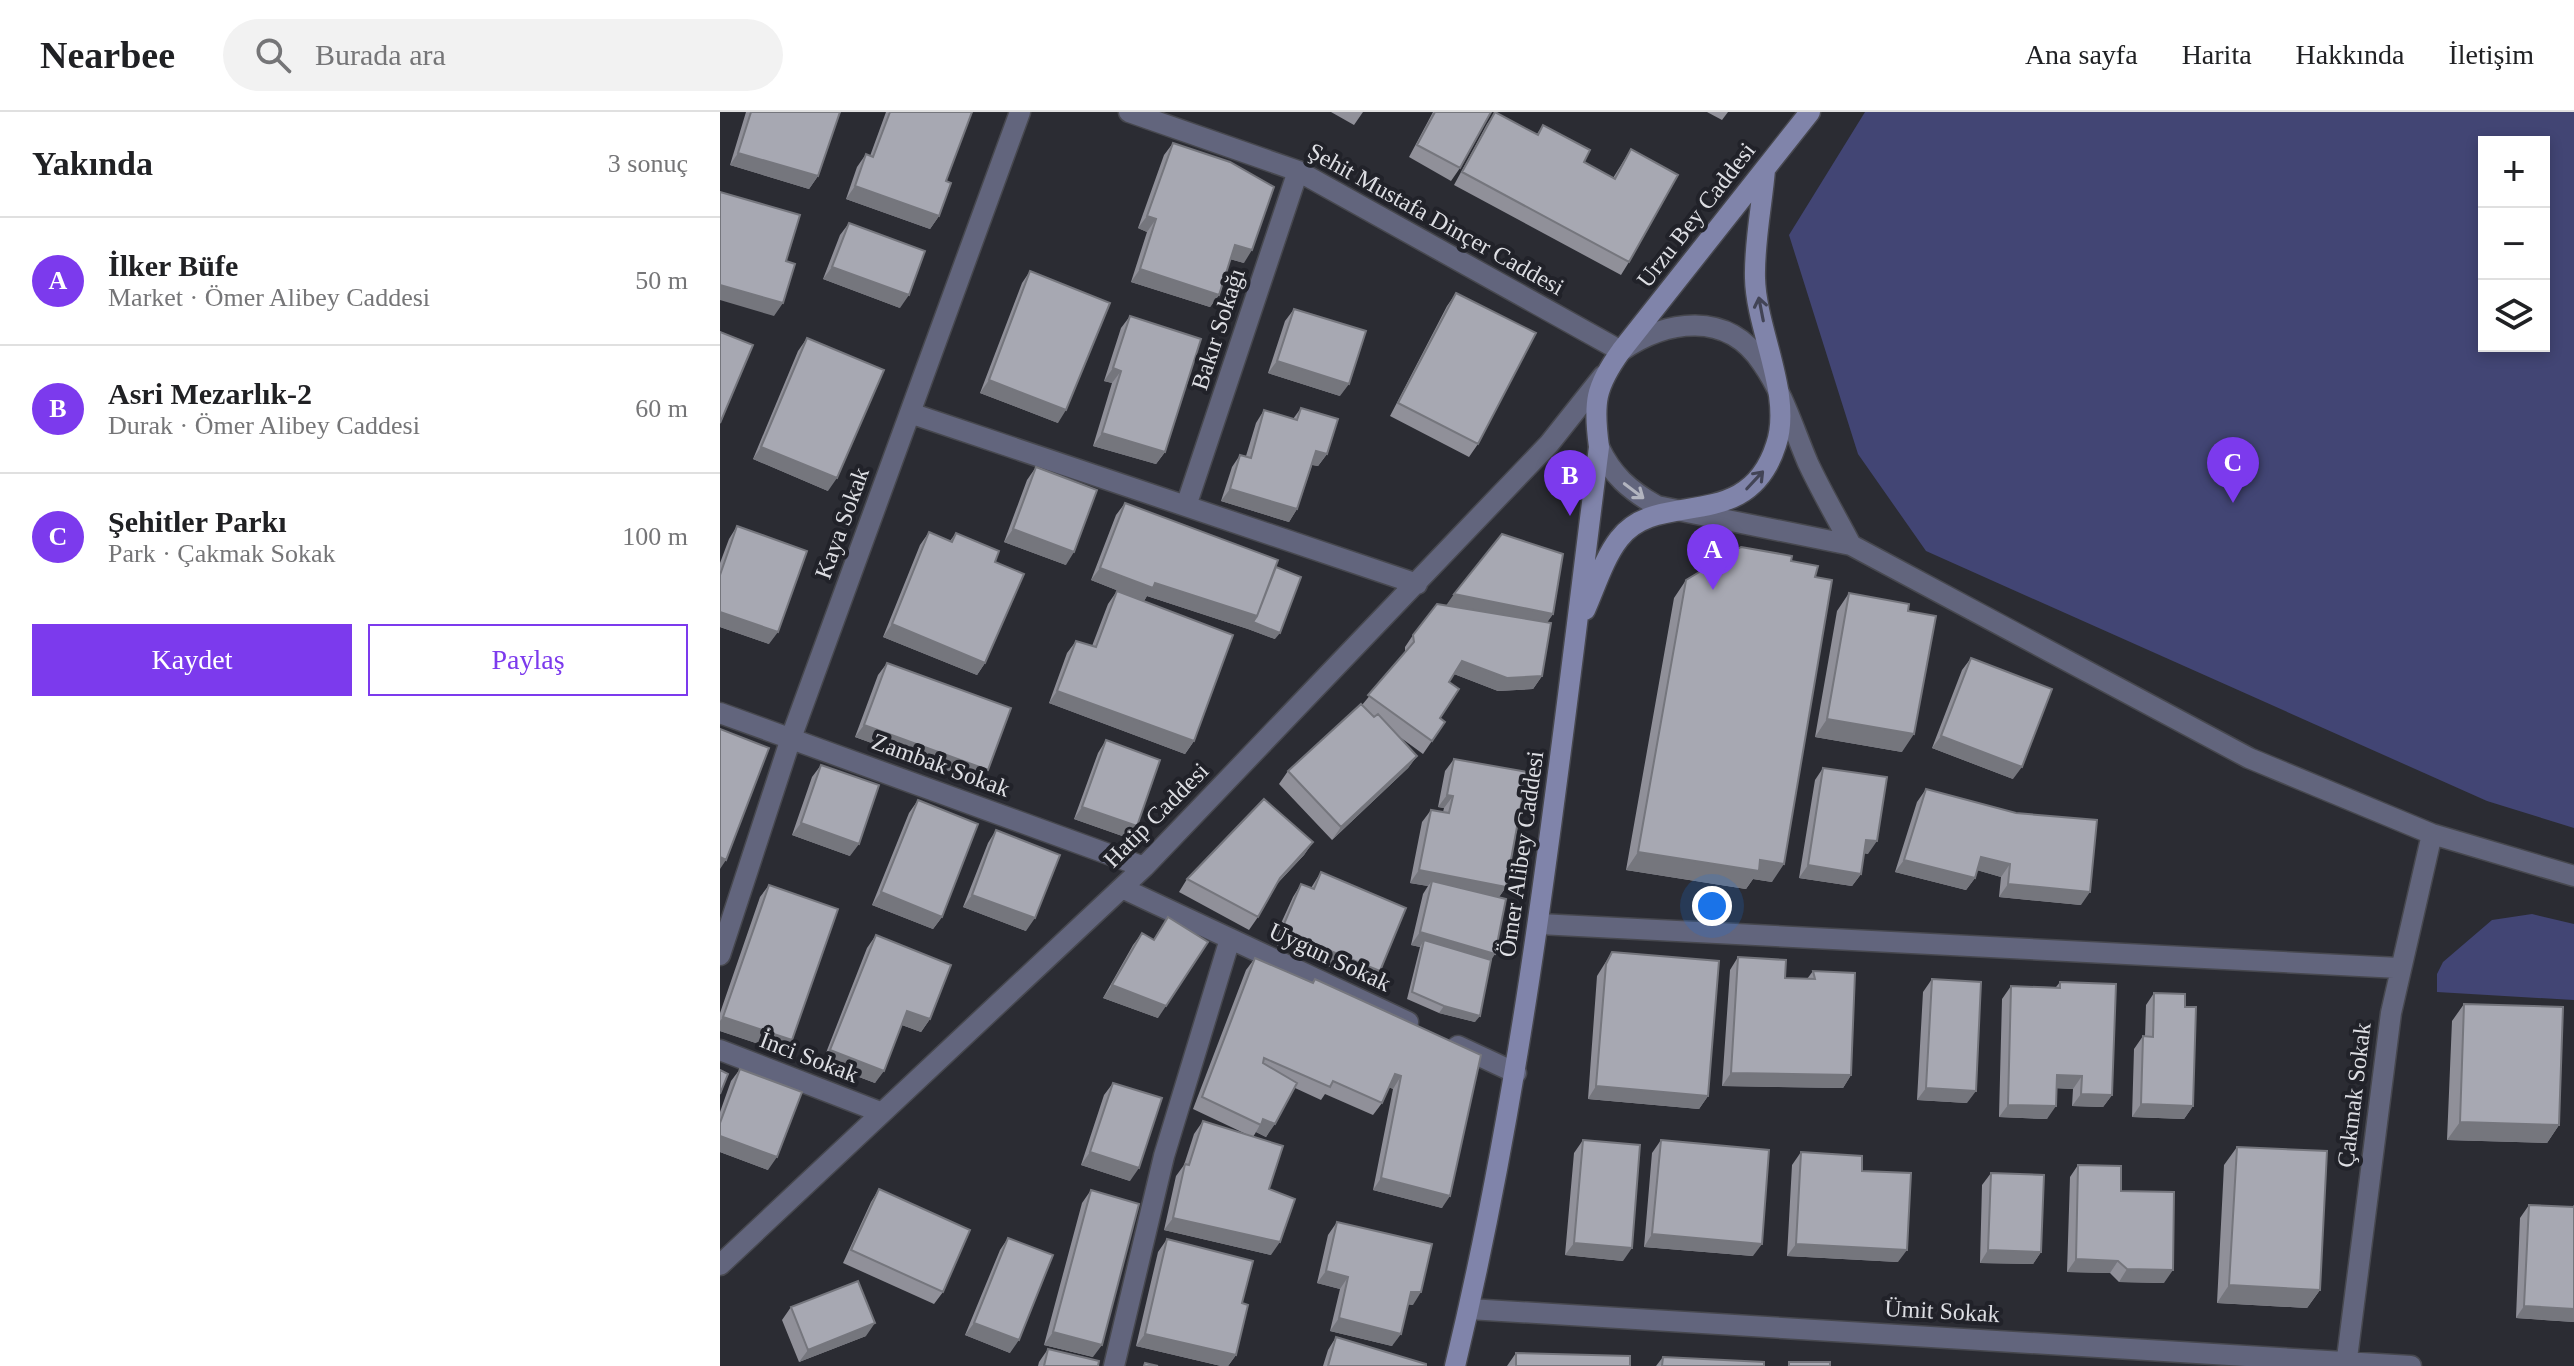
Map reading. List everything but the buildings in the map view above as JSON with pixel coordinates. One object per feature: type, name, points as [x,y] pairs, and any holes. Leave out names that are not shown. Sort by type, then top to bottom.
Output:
[{"type":"main road","name":"Urzu Bey Caddesi","points":[[1621,351],[1810,112]]},
{"type":"main road","points":[[1576,627],[1619,538],[1645,518],[1715,506],[1742,493],[1763,472],[1776,445],[1781,416],[1755,280],[1765,170]]},
{"type":"main road","name":"Ömer Alibey Caddesi","points":[[1455,1366],[1516,1073],[1539,924],[1599,447],[1594,407],[1603,376],[1621,351]]},
{"type":"street","name":"Kaya Sokak","points":[[720,955],[791,738],[1020,112]]},
{"type":"street","name":"Şehit Mustafa Dinçer Caddesi","points":[[1129,112],[1298,171],[1621,351]]},
{"type":"street","name":"Bakır Sokağı","points":[[1187,503],[1298,171]]},
{"type":"street","points":[[1621,351],[1648,333],[1678,324],[1710,327],[1739,340],[1761,360],[1810,467],[1851,545]]},
{"type":"street","name":"Hatip Caddesi","points":[[720,1265],[1144,867],[1549,444],[1603,376]]},
{"type":"street","points":[[910,413],[1187,503],[1417,584]]},
{"type":"street","points":[[1599,447],[1609,468],[1630,491],[1657,506],[1851,545],[2249,758],[2432,834],[2574,876]]},
{"type":"street","name":"Zambak Sokak","points":[[720,713],[1144,867]]},
{"type":"street","name":"Çakmak Sokak","points":[[2346,1364],[2399,968],[2432,834]]},
{"type":"street","name":"Uygun Sokak","points":[[1122,888],[1516,1073]]},
{"type":"street","points":[[1539,924],[2399,968]]},
{"type":"street","points":[[1114,1366],[1164,1156],[1230,939]]},
{"type":"street","name":"İnci Sokak","points":[[720,1050],[880,1112]]},
{"type":"street","name":"Ümit Sokak","points":[[1469,1309],[2411,1366]]},
{"type":"shaded area","points":[[1865,112],[2574,112],[2574,828],[2487,801],[1926,551],[1858,454],[1789,235]]},
{"type":"shaded area","points":[[2532,914],[2574,924],[2574,1000],[2437,992],[2437,974],[2443,962],[2492,920]]},
{"type":"place","name":"Şehitler Parkı","points":[[2233,503]]},
{"type":"place","name":"Asri Mezarlık-2","points":[[1570,516]]},
{"type":"place","name":"İlker Büfe","points":[[1713,590]]}]
